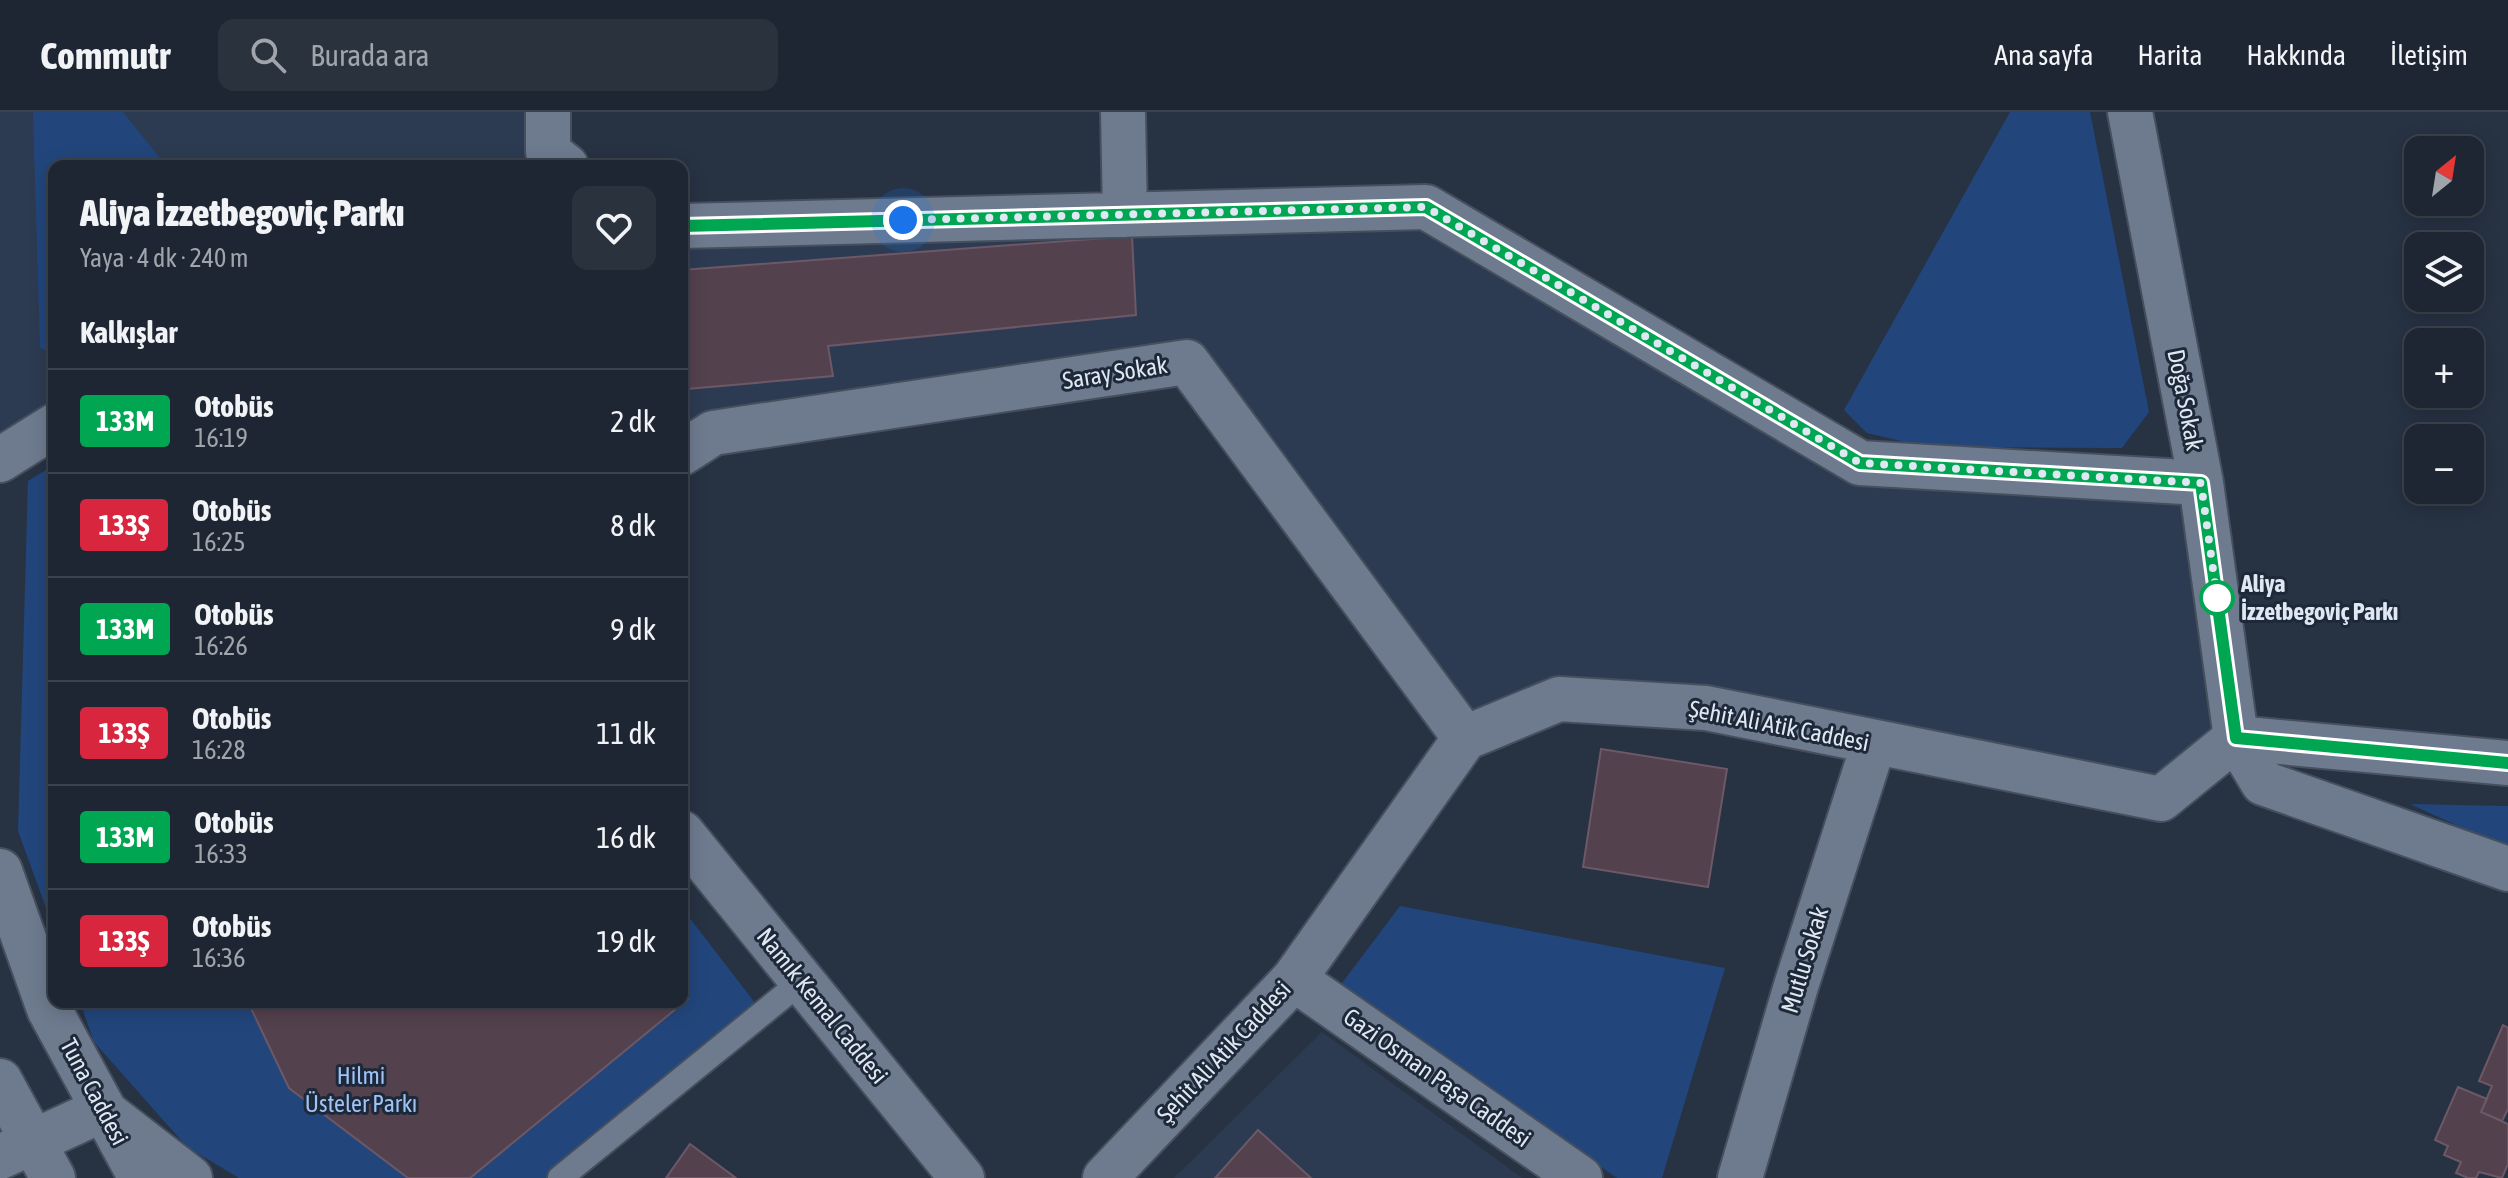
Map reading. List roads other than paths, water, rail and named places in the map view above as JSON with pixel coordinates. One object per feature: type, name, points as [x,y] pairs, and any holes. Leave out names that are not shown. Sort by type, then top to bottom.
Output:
[{"type":"street","points":[[548,112],[548,152],[558,160]]},
{"type":"street","points":[[1123,112],[1125,215]]},
{"type":"street","name":"Doğa Sokak","points":[[2130,112],[2201,483],[2236,738]]},
{"type":"street","points":[[688,226],[1426,207],[1860,463],[2201,483]]},
{"type":"street","name":"Saray Sokak","points":[[688,449],[713,433],[1187,362],[1465,738]]},
{"type":"street","points":[[0,460],[48,430]]},
{"type":"street","name":"Şehit Ali Atik Caddesi","points":[[1105,1178],[1294,979],[1465,738],[1559,699],[1706,708],[2161,799],[2236,738]]},
{"type":"street","points":[[2236,738],[2508,763]]},
{"type":"street","points":[[2236,738],[2263,783],[2508,869]]},
{"type":"street","name":"Mutlu Sokak","points":[[1740,1178],[1796,986],[1874,743]]},
{"type":"street","name":"Namık Kemal Caddesi","points":[[688,840],[962,1178]]},
{"type":"street","name":"Tuna Caddesi","points":[[0,871],[48,1006]]},
{"type":"street","name":"Gazi Osman Paşa Caddesi","points":[[1294,979],[1580,1178]]},
{"type":"street","name":"Tuna Caddesi","points":[[49,1008],[141,1178]]},
{"type":"street","points":[[0,1081],[29,1159],[102,1110],[190,1178]]},
{"type":"lane","points":[[560,1178],[802,981]]},
{"type":"place","name":"Aliya İzzetbegoviç Parkı","points":[[2217,598]]},
{"type":"park label","name":"Hilmi Üsteler Parkı","points":[[361,1090]]}]
